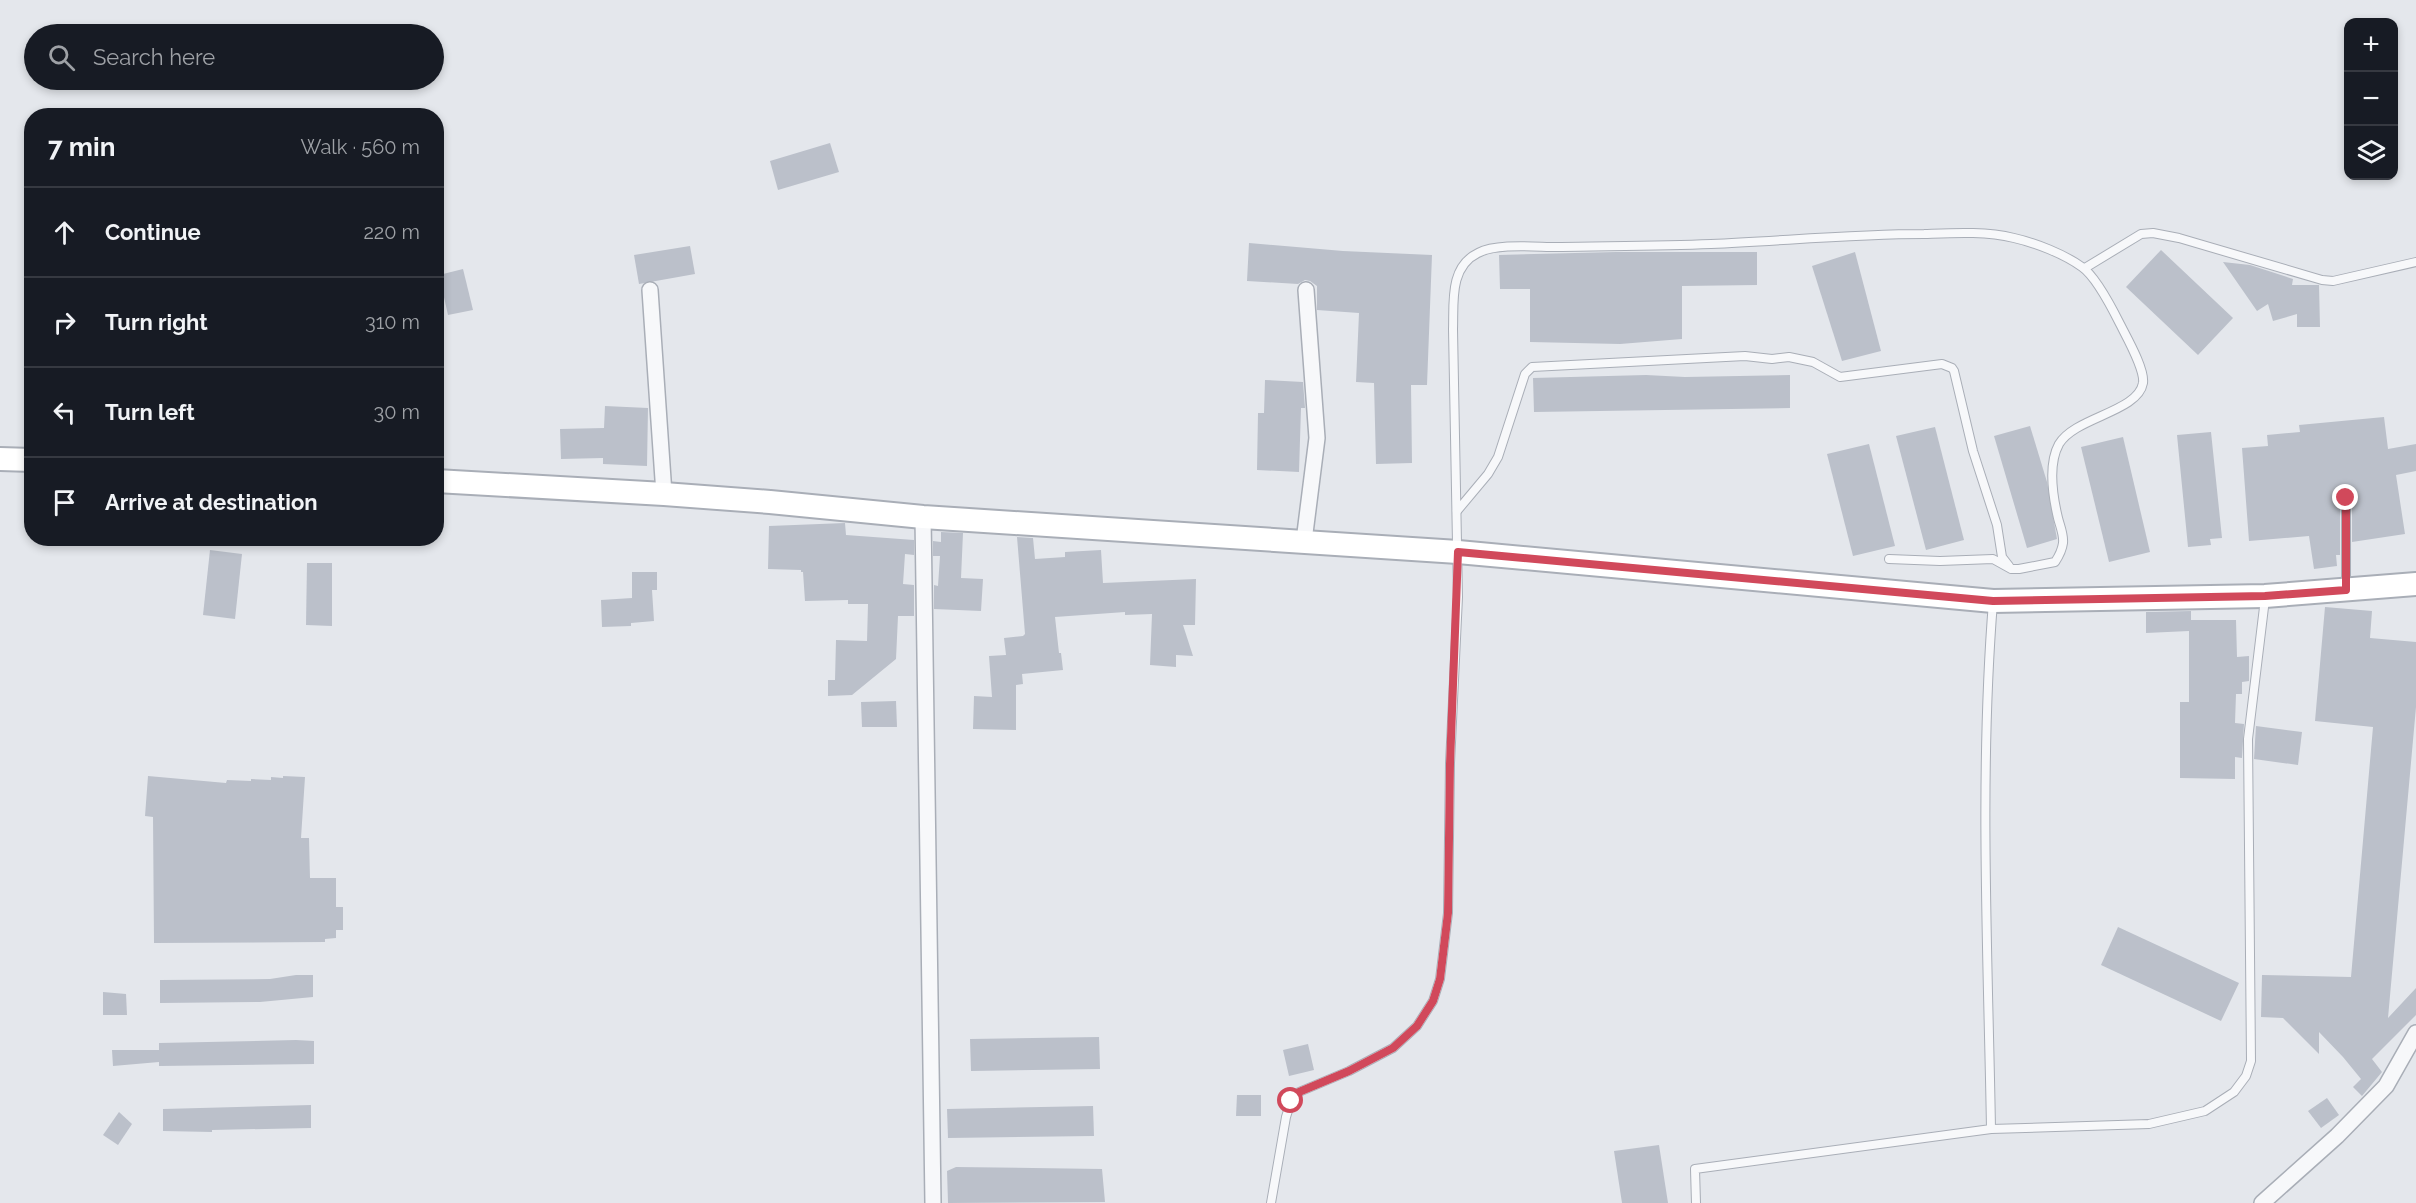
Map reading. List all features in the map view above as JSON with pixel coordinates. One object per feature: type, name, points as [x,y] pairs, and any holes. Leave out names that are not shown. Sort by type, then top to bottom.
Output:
[{"type":"street","points":[[650,290],[664,494]]},
{"type":"street","points":[[1304,541],[1317,438],[1306,290]]},
{"type":"street","points":[[0,459],[24,460]]},
{"type":"street","points":[[444,481],[770,501],[923,517],[1458,552],[1993,601],[2265,596],[2416,584]]},
{"type":"street","points":[[923,517],[933,1203]]},
{"type":"street","points":[[2262,1203],[2337,1136],[2386,1086],[2416,1033]]},
{"type":"lane","points":[[1271,1203],[1286,1117],[1291,1101],[1299,1092],[1349,1071],[1393,1048],[1417,1026],[1433,1001],[1440,979],[1448,913],[1450,764],[1458,552],[1454,286],[1465,262],[1480,252],[1516,248],[1710,244],[1868,234],[1961,233],[2015,238],[2038,245],[2085,268],[2118,321],[2139,365],[2143,382],[2131,401],[2081,425],[2059,444],[2054,458],[2053,472],[2057,516],[2063,538],[2061,554],[2055,562],[2040,567],[2011,569],[1993,559],[1940,561],[1888,559]]},
{"type":"lane","points":[[2085,268],[2141,234],[2153,233],[2179,238],[2322,280],[2344,279],[2416,262]]},
{"type":"lane","points":[[1457,511],[1488,474],[1498,457],[1525,374],[1532,367],[1745,356],[1772,359],[1789,357],[1813,362],[1840,377],[1911,366],[1942,364],[1952,368],[1954,372],[1964,403],[1973,451],[1997,525],[2002,557],[2011,569]]},
{"type":"lane","points":[[2346,498],[2346,590]]},
{"type":"lane","points":[[1696,1203],[1695,1169],[1991,1129],[2149,1124],[2205,1111],[2234,1092],[2247,1076],[2251,1061],[2248,739],[2265,596]]},
{"type":"lane","points":[[1991,1129],[1985,758],[1987,683],[1993,601]]},
{"type":"building","points":[[830,143],[839,172],[778,190],[770,161]]},
{"type":"building","points":[[1249,243],[1343,251],[1432,255],[1427,385],[1411,385],[1412,463],[1376,464],[1374,383],[1356,382],[1359,313],[1317,310],[1317,286],[1310,281],[1305,280],[1298,284],[1247,281]]},
{"type":"building","points":[[690,246],[695,274],[639,284],[634,255]]},
{"type":"building","points":[[2161,250],[2233,318],[2198,355],[2126,287]]},
{"type":"building","points":[[1757,252],[1757,285],[1682,286],[1682,339],[1620,344],[1530,342],[1530,289],[1500,289],[1499,255]]},
{"type":"building","points":[[1855,252],[1881,351],[1842,361],[1812,266]]},
{"type":"building","points":[[2223,262],[2250,265],[2293,279],[2292,285],[2319,285],[2320,327],[2297,327],[2297,314],[2273,321],[2268,304],[2257,311]]},
{"type":"building","points":[[463,269],[473,310],[448,315],[444,297],[444,274]]},
{"type":"building","points":[[1646,375],[1685,377],[1790,375],[1790,408],[1534,412],[1533,378]]},
{"type":"building","points":[[1265,380],[1303,382],[1305,408],[1301,408],[1299,472],[1257,470],[1258,413],[1264,413]]},
{"type":"building","points":[[605,406],[648,408],[647,466],[603,464],[603,458],[561,459],[560,429],[604,428]]},
{"type":"building","points":[[2384,417],[2388,449],[2416,444],[2416,471],[2396,475],[2405,534],[2352,542],[2352,497],[2345,492],[2340,498],[2340,555],[2336,555],[2337,566],[2314,569],[2309,536],[2249,541],[2242,448],[2268,446],[2267,435],[2300,432],[2299,425]]},
{"type":"building","points":[[2030,426],[2047,482],[2057,539],[2027,548],[1994,436]]},
{"type":"building","points":[[1935,427],[1964,540],[1926,550],[1896,436]]},
{"type":"building","points":[[2211,432],[2222,538],[2210,539],[2211,545],[2188,547],[2177,435]]},
{"type":"building","points":[[2123,437],[2150,552],[2109,562],[2081,447]]},
{"type":"building","points":[[1869,444],[1895,546],[1853,556],[1827,454]]},
{"type":"building","points":[[845,523],[846,535],[914,540],[914,555],[905,554],[903,584],[914,585],[914,616],[898,616],[896,659],[852,695],[828,696],[828,680],[835,680],[836,640],[867,641],[868,604],[848,604],[848,600],[805,601],[801,570],[768,569],[769,526]]},
{"type":"building","points":[[941,532],[963,533],[961,578],[983,579],[981,611],[934,609],[934,585],[938,586],[940,556],[933,556],[933,541],[941,542]]},
{"type":"building","points":[[1017,537],[1033,538],[1035,559],[1065,557],[1065,552],[1101,550],[1103,583],[1196,579],[1195,625],[1183,625],[1193,656],[1176,655],[1176,667],[1150,665],[1152,614],[1125,615],[1125,612],[1055,617],[1063,670],[1022,674],[1023,684],[1016,685],[1016,730],[973,729],[974,696],[992,697],[989,656],[1006,655],[1004,638],[1025,634]]},
{"type":"building","points":[[210,550],[242,554],[235,619],[203,615]]},
{"type":"building","points":[[307,563],[332,563],[332,626],[306,625]]},
{"type":"building","points":[[632,572],[657,572],[657,590],[652,590],[654,621],[631,623],[631,626],[602,627],[601,600],[632,598]]},
{"type":"building","points":[[2325,607],[2372,611],[2370,638],[2416,642],[2416,707],[2388,1018],[2416,988],[2416,1015],[2372,1059],[2382,1072],[2362,1096],[2353,1087],[2361,1079],[2319,1032],[2319,1054],[2283,1018],[2261,1017],[2262,975],[2351,977],[2373,727],[2315,721]]},
{"type":"building","points":[[2191,611],[2191,620],[2236,620],[2237,657],[2249,656],[2249,681],[2242,682],[2242,694],[2236,694],[2235,723],[2244,724],[2242,758],[2235,757],[2235,779],[2180,778],[2180,702],[2189,702],[2189,631],[2146,633],[2146,612]]},
{"type":"building","points":[[896,701],[897,727],[862,727],[861,702]]},
{"type":"building","points":[[2256,726],[2302,732],[2298,765],[2254,759]]},
{"type":"building","points":[[148,776],[226,783],[227,780],[251,781],[251,779],[271,780],[271,777],[283,778],[283,776],[305,777],[301,838],[309,838],[310,878],[336,878],[336,907],[343,907],[343,930],[336,930],[336,938],[325,939],[325,942],[154,943],[153,817],[145,816]]},
{"type":"building","points":[[2118,927],[2239,983],[2221,1021],[2101,965]]},
{"type":"building","points":[[313,975],[313,997],[260,1002],[160,1003],[160,980],[270,979]]},
{"type":"building","points":[[103,992],[126,994],[127,1015],[103,1015]]},
{"type":"building","points":[[1099,1037],[1100,1069],[971,1071],[970,1039]]},
{"type":"building","points":[[314,1041],[314,1064],[159,1066],[159,1062],[113,1066],[112,1050],[159,1050],[159,1043]]},
{"type":"building","points":[[1308,1044],[1314,1070],[1289,1076],[1283,1050]]},
{"type":"building","points":[[1237,1095],[1261,1095],[1261,1116],[1236,1116]]},
{"type":"building","points":[[2327,1098],[2339,1115],[2321,1128],[2308,1111]]},
{"type":"building","points":[[311,1105],[311,1128],[212,1130],[212,1132],[163,1131],[163,1109]]},
{"type":"building","points":[[1093,1106],[1094,1136],[948,1138],[947,1109]]},
{"type":"building","points":[[119,1112],[132,1124],[118,1145],[103,1135]]},
{"type":"building","points":[[1659,1145],[1668,1203],[1622,1203],[1614,1151]]},
{"type":"building","points":[[956,1167],[1102,1169],[1105,1202],[948,1203],[947,1171]]},
{"type":"route","points":[[1291,1101],[1299,1092],[1317,1086],[1393,1048],[1417,1026],[1433,1001],[1440,979],[1448,913],[1450,764],[1458,552],[1993,601],[2265,596],[2346,590],[2346,498]]}]
